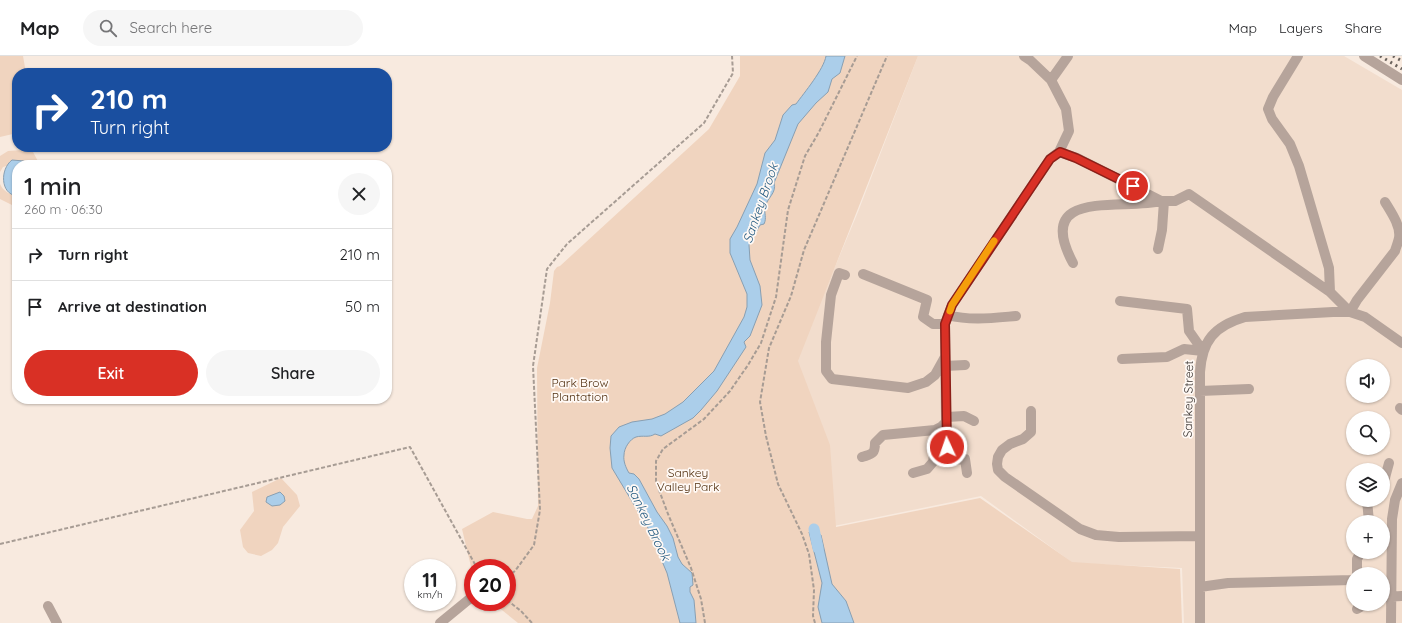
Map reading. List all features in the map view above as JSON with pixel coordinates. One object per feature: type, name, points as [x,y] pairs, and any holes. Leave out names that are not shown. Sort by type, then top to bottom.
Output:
[{"type":"street","points":[[967,473],[965,459],[948,460],[944,423],[946,319],[952,305],[1050,159],[1060,152],[1069,131],[1066,109],[1051,80],[1024,56]]},
{"type":"street","points":[[1051,80],[1068,56]]},
{"type":"street","points":[[1298,56],[1273,97],[1268,109],[1272,119],[1290,144],[1299,166],[1329,268],[1330,292]]},
{"type":"street","points":[[1364,56],[1402,80]]},
{"type":"street","points":[[1060,152],[1076,158],[1162,201]]},
{"type":"street","points":[[1073,263],[1066,250],[1062,230],[1066,219],[1074,212],[1087,207],[1102,204],[1150,204],[1162,201],[1175,201],[1189,194],[1330,292],[1350,312],[1357,300],[1395,251],[1400,241],[1397,225],[1385,202]]},
{"type":"street","points":[[1158,249],[1162,230],[1162,201]]},
{"type":"street","points":[[846,275],[839,273],[831,295],[826,342],[826,371],[832,379],[908,388],[926,382],[935,375],[945,361]]},
{"type":"street","points":[[863,274],[927,300],[923,317],[933,324],[956,317],[987,318],[1016,316]]},
{"type":"street","points":[[1120,301],[1186,309],[1189,331],[1203,350]]},
{"type":"street","name":"Sankey Street","points":[[1200,623],[1200,367],[1203,350],[1207,341],[1223,325],[1232,320],[1245,317],[1350,312],[1365,317],[1402,343]]},
{"type":"street","points":[[1122,359],[1167,357],[1184,349],[1203,350]]},
{"type":"street","points":[[945,361],[965,365]]},
{"type":"street","points":[[1200,391],[1249,390]]},
{"type":"street","points":[[1031,410],[1031,432],[1023,439],[1010,444],[1002,450],[998,457],[998,470],[1005,477],[1080,529],[1096,535],[1119,537],[1200,536]]},
{"type":"street","points":[[862,457],[873,453],[875,450],[875,443],[883,435],[944,423],[964,416],[974,421]]},
{"type":"street","points":[[913,473],[927,469],[933,462],[944,423]]},
{"type":"street","points":[[1390,524],[1396,496],[1402,482]]},
{"type":"street","points":[[1200,586],[1228,583],[1346,580]]},
{"type":"street","points":[[1390,597],[1402,596]]},
{"type":"street","points":[[440,623],[464,603]]},
{"type":"street","points":[[48,606],[57,623]]},
{"type":"street","points":[[1389,611],[1391,623]]},
{"type":"path","points":[[516,570],[534,545],[540,510],[533,366],[547,269],[568,244],[704,123],[733,73],[732,56]]},
{"type":"path","points":[[706,623],[701,599],[691,568],[656,482],[656,461],[663,449],[704,420],[748,365],[761,344],[770,320],[776,297],[788,210],[805,156],[819,132],[857,56]]},
{"type":"path","points":[[815,623],[813,616],[814,590],[808,554],[802,534],[778,484],[766,436],[760,402],[769,348],[791,296],[804,250],[887,56]]},
{"type":"path","points":[[0,544],[410,447],[472,559]]},
{"type":"path","points":[[516,607],[522,611],[532,623]]},
{"type":"shaded area","points":[[918,56],[1344,56],[1402,90],[1402,623],[1184,623],[1182,568],[1073,563],[981,496],[834,526],[796,360],[858,212]]},
{"type":"green space","points":[[0,56],[23,56],[25,68],[12,68],[12,134],[0,137]]},
{"type":"green space","name":"Sankey Valley Park","points":[[740,56],[918,56],[798,361],[830,445],[836,527],[980,498],[1072,562],[1180,569],[1182,623],[518,623],[503,611],[516,611],[516,559],[469,559],[462,529],[493,512],[532,519],[538,506],[537,368],[550,303],[554,271],[709,129],[740,76]]},
{"type":"green space","points":[[8,151],[33,152],[37,160],[12,160],[12,164],[3,167],[0,172],[0,156]]},
{"type":"green space","points":[[0,184],[3,189],[12,195],[12,205],[0,199]]},
{"type":"green space","points":[[281,478],[297,495],[300,506],[283,527],[278,543],[272,550],[261,556],[248,553],[243,547],[240,530],[254,511],[252,492]]},
{"type":"water","name":"Sankey Brook","points":[[826,56],[845,56],[840,73],[832,79],[828,92],[816,103],[798,124],[774,183],[775,187],[773,193],[766,204],[764,224],[760,225],[749,245],[750,260],[760,286],[762,305],[750,336],[744,342],[746,347],[717,391],[693,418],[661,436],[655,434],[636,437],[628,444],[624,452],[624,462],[629,473],[634,474],[639,479],[673,538],[678,557],[682,564],[692,573],[693,585],[690,587],[690,592],[694,600],[696,623],[680,623],[667,573],[648,528],[612,468],[610,448],[611,436],[619,427],[632,422],[652,419],[665,414],[683,402],[714,371],[744,317],[747,307],[747,294],[730,253],[730,239],[757,184],[765,153],[775,140],[783,115],[792,105],[796,104],[818,74]]},
{"type":"water","points":[[12,160],[12,194],[7,191],[4,181],[5,169]]},
{"type":"water","points":[[280,492],[284,496],[285,501],[280,505],[272,506],[266,502],[267,497]]},
{"type":"water","points":[[809,532],[821,535],[832,584],[846,601],[854,623],[822,623],[818,607],[822,583]]},
{"type":"waterway","points":[[814,529],[818,548]]},
{"type":"railway","points":[[1380,56],[1402,69]]},
{"type":"railway","points":[[1393,56],[1402,61]]},
{"type":"slow traffic","points":[[950,311],[952,305],[994,241]]},
{"type":"route","points":[[947,447],[945,324],[952,305],[1050,159],[1060,152],[1076,158],[1133,186]]},
{"type":"park label","name":"Park Brow Plantation","points":[[580,389]]}]
